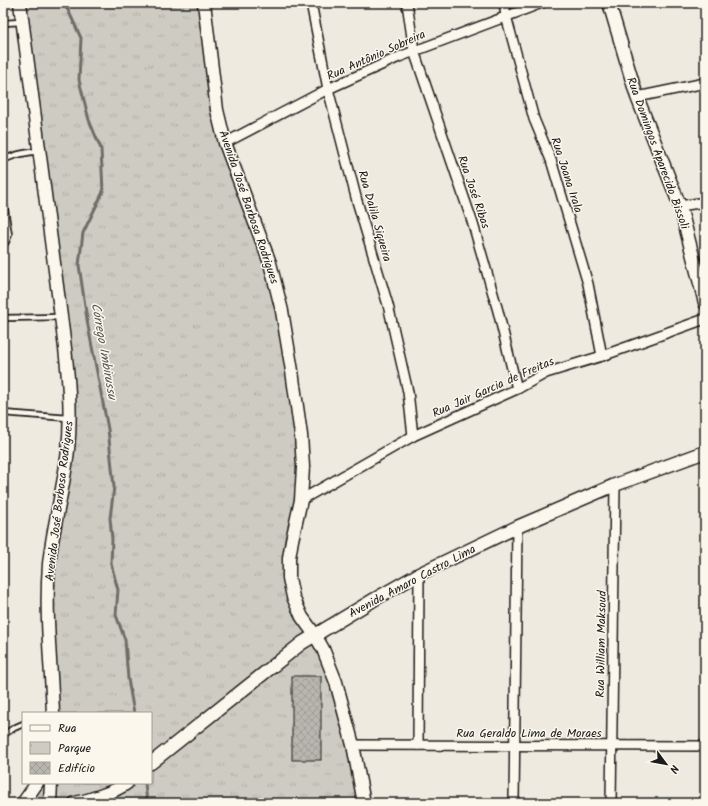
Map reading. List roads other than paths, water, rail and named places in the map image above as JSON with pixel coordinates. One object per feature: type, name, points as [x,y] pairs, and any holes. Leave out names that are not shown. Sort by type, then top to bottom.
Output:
[{"type":"street","name":"Avenida José Barbosa Rodrigues","points":[[20,3],[68,374],[70,418],[68,451],[54,527],[48,599],[48,632],[53,712]]},
{"type":"street","name":"Avenida José Barbosa Rodrigues","points":[[204,3],[217,110],[225,143],[270,263],[282,311],[292,371],[303,467],[302,500],[292,540],[289,558],[289,578],[293,597],[302,617],[315,635],[323,650],[336,682],[353,745],[364,803]]},
{"type":"street","name":"Rua Dalila Siqueira","points":[[311,3],[328,89],[357,201],[388,305],[408,392],[413,436]]},
{"type":"street","name":"Rua José Ribas","points":[[407,3],[414,51],[474,224],[498,311],[517,389]]},
{"type":"street","name":"Rua Joana Irala","points":[[504,3],[506,16],[534,119],[551,160],[588,284],[602,356]]},
{"type":"street","name":"Rua Antônio Sobreira","points":[[225,143],[328,89],[399,57],[542,3]]},
{"type":"street","name":"Rua Domingos Aparecido Bissoli","points":[[609,3],[637,97],[680,206],[705,303]]},
{"type":"street","points":[[637,97],[705,83]]},
{"type":"street","points":[[680,206],[705,202]]},
{"type":"street","name":"Rua Jair Garcia de Freitas","points":[[302,500],[413,436],[517,389],[546,374],[602,356],[705,319]]},
{"type":"street","name":"Avenida Amaro Castro Lima","points":[[152,763],[302,643],[419,574],[517,527],[615,485],[705,452]]},
{"type":"street","name":"Rua William Maksoud","points":[[611,803],[615,485]]},
{"type":"street","points":[[514,803],[517,527]]},
{"type":"street","points":[[418,745],[419,574]]},
{"type":"street","name":"Rua Geraldo Lima de Moraes","points":[[353,745],[705,746]]},
{"type":"street","points":[[23,803],[36,784]]},
{"type":"street","points":[[50,803],[51,784]]},
{"type":"street","points":[[75,803],[85,801],[126,784]]},
{"type":"street","points":[[102,803],[114,790]]},
{"type":"lane","points":[[3,24],[22,22]]},
{"type":"lane","points":[[3,161],[4,159],[39,150]]},
{"type":"lane","points":[[3,197],[9,235],[3,245]]},
{"type":"lane","points":[[3,318],[61,317]]},
{"type":"lane","points":[[3,413],[70,418]]},
{"type":"lane","points":[[3,734],[22,724]]},
{"type":"waterway","name":"Córrego Imbirussu","points":[[62,3],[68,10],[81,38],[79,80],[89,120],[101,149],[103,192],[83,233],[79,265],[88,326],[108,429],[114,487],[110,518],[112,539],[111,564],[118,590],[116,615],[125,640],[128,679],[134,712]]},
{"type":"waterway","name":"Córrego Imbirussu","points":[[145,784],[147,803]]}]
